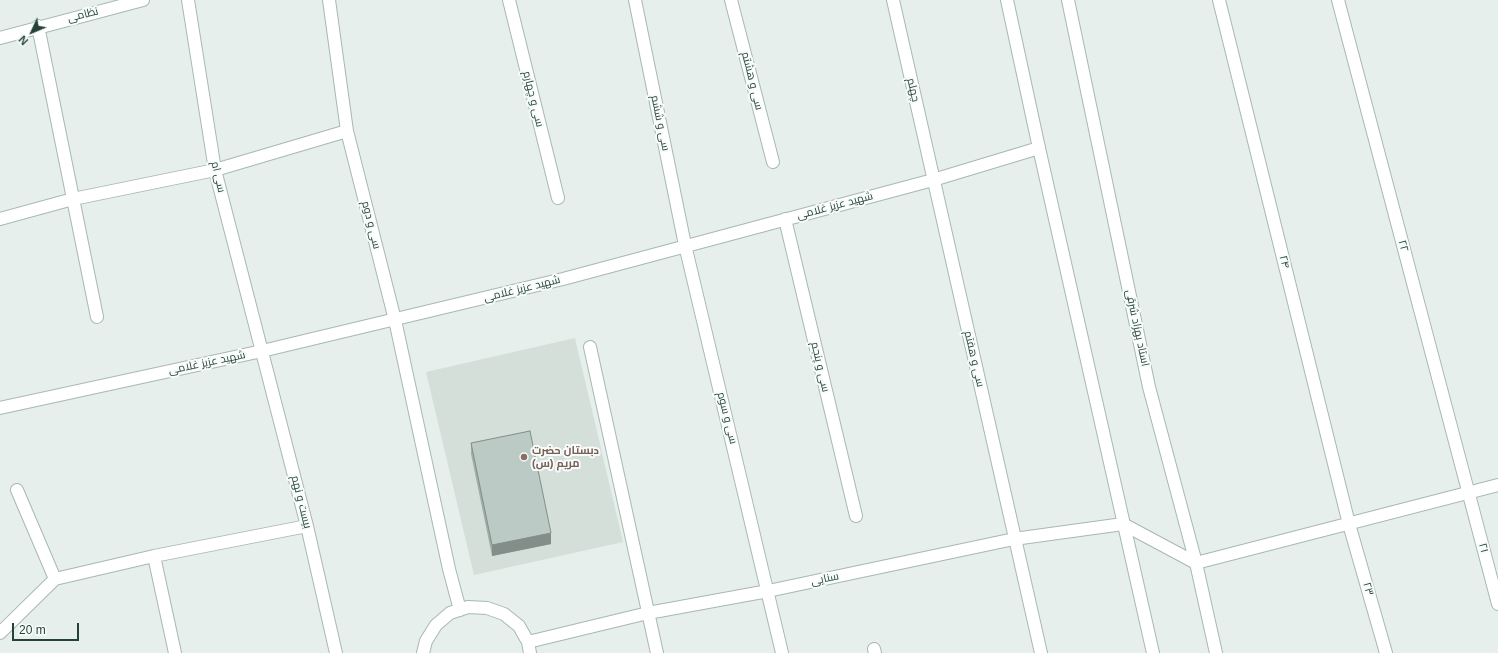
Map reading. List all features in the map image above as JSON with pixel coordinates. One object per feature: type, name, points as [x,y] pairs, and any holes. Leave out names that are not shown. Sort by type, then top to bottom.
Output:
[{"type":"street","name":"نظامی","points":[[0,38],[38,26],[143,0]]},
{"type":"street","name":"سی ام","points":[[188,0],[215,170],[262,351]]},
{"type":"street","name":"سی و دوم","points":[[329,0],[347,131],[395,320],[449,569],[460,610]]},
{"type":"street","name":"سی و چهارم","points":[[509,0],[558,198]]},
{"type":"street","name":"سی و ششم","points":[[635,0],[685,245]]},
{"type":"street","name":"سی و هشتم","points":[[731,0],[773,162]]},
{"type":"street","name":"چهلم","points":[[893,0],[933,180]]},
{"type":"street","points":[[1007,0],[1153,653]]},
{"type":"street","name":"استاد بهزاد شرقی","points":[[1068,0],[1149,387],[1196,564],[1216,653]]},
{"type":"street","name":"۲۴","points":[[1219,0],[1350,524]]},
{"type":"street","name":"۲۲","points":[[1338,0],[1468,492]]},
{"type":"street","points":[[38,26],[97,317]]},
{"type":"street","points":[[0,219],[73,200],[215,170],[347,131]]},
{"type":"street","name":"شهید عزیز غلامی","points":[[0,408],[262,351],[563,279],[685,245],[933,180],[1039,148]]},
{"type":"street","name":"سی و هفتم","points":[[933,180],[1041,653]]},
{"type":"street","name":"سی و پنجم","points":[[785,219],[856,516]]},
{"type":"street","name":"سی و سوم","points":[[685,245],[782,653]]},
{"type":"street","points":[[590,347],[657,653]]},
{"type":"street","name":"بیست و نهم","points":[[262,351],[307,526],[336,653]]},
{"type":"street","points":[[1123,524],[1196,564],[1498,484]]},
{"type":"street","points":[[17,490],[55,579]]},
{"type":"street","name":"۲۱","points":[[1468,492],[1498,604]]},
{"type":"street","name":"سنایی","points":[[529,648],[648,613],[768,591],[1014,539],[1123,524]]},
{"type":"street","name":"۲۳","points":[[1350,524],[1386,653]]},
{"type":"street","points":[[0,633],[55,579],[154,556],[307,526]]},
{"type":"street","points":[[154,556],[175,653]]},
{"type":"street","points":[[423,653],[426,641],[436,625],[450,613],[468,607],[487,608],[504,614],[519,626],[529,648]]},
{"type":"shaded area","name":"دبستان حضرت مریم (س)","points":[[575,338],[623,542],[474,575],[426,372]]},
{"type":"building","points":[[530,431],[551,533],[492,545],[471,443]]},
{"type":"place","name":"دبستان حضرت مریم (س)","points":[[524,457]]}]
